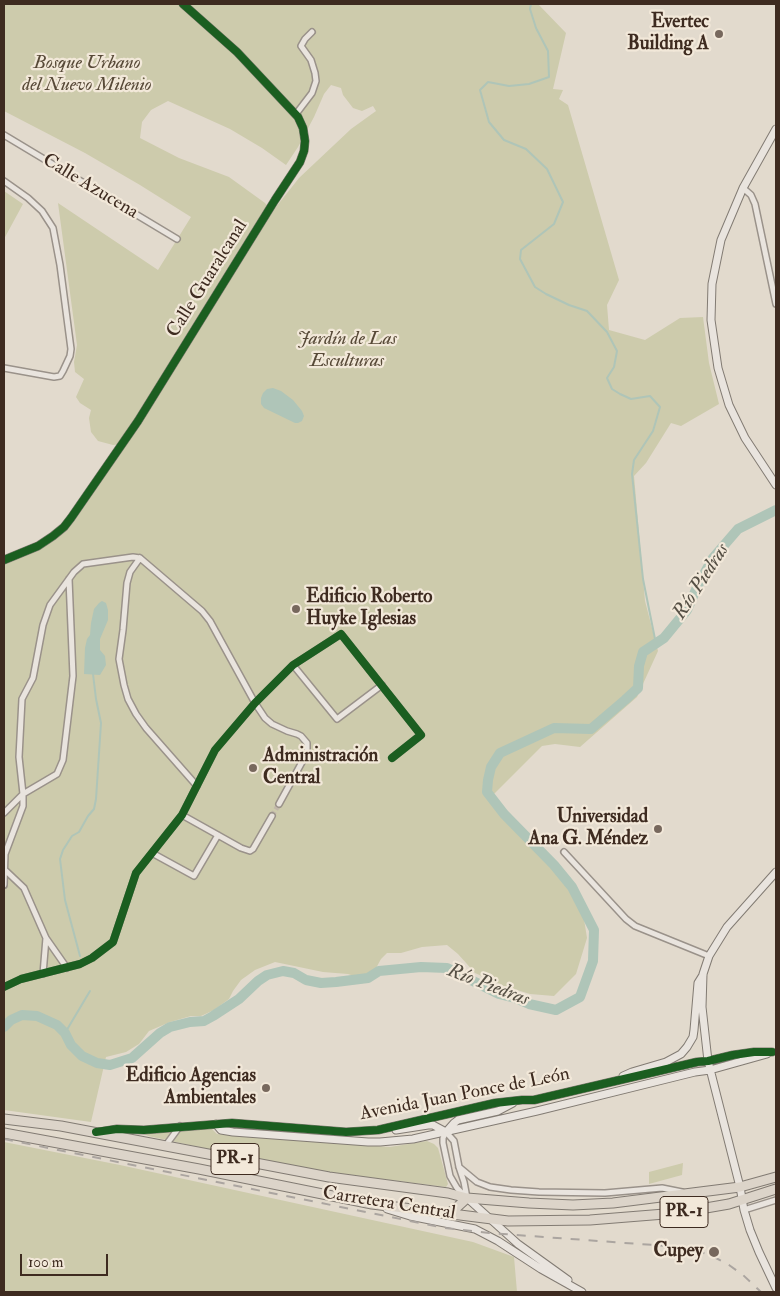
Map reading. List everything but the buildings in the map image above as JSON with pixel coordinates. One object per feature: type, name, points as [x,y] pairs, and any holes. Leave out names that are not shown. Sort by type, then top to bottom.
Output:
[{"type":"highway","name":"Carretera Central","points":[[4,1119],[96,1132],[329,1177],[448,1193],[467,1198],[529,1203],[573,1205],[613,1203],[740,1187],[776,1177]]},
{"type":"highway","name":"Carretera Central","points":[[4,1133],[199,1169],[372,1204],[508,1221],[590,1220],[677,1213],[729,1204],[776,1189]]},
{"type":"highway","points":[[448,1214],[467,1198]]},
{"type":"street","name":"Calle Guaralcanal","points":[[4,560],[38,546],[54,536],[72,518],[138,421],[300,162],[305,140],[303,128],[296,114],[237,52],[183,4]]},
{"type":"street","points":[[296,114],[312,93],[316,81],[311,60],[301,46],[304,39],[312,32]]},
{"type":"street","points":[[775,484],[744,438],[729,405],[718,368],[711,320],[712,284],[721,240],[743,188],[776,129]]},
{"type":"street","name":"Calle Azucena","points":[[4,135],[176,239]]},
{"type":"street","points":[[4,181],[28,198],[42,211],[52,228],[60,265],[71,349],[64,371],[60,376],[54,377],[4,367]]},
{"type":"street","points":[[743,188],[752,195],[755,204],[774,280],[776,304]]},
{"type":"street","points":[[4,884],[5,854],[23,806],[19,757],[22,699],[34,678],[43,625],[50,606],[74,572],[83,564],[133,557],[140,558],[202,611],[210,621],[254,703],[268,721],[301,736],[307,743],[307,753],[279,804]]},
{"type":"street","points":[[140,558],[130,572],[127,583],[124,630],[119,659],[124,685],[128,699],[146,728],[197,786]]},
{"type":"street","points":[[4,813],[23,794],[57,774],[63,760],[73,676],[69,579]]},
{"type":"street","points":[[4,988],[21,980],[67,968],[92,958],[113,942],[136,873],[182,815],[215,750],[254,703],[293,665],[341,634],[421,735],[392,758]]},
{"type":"street","points":[[293,665],[337,719],[382,685]]},
{"type":"street","points":[[182,815],[241,848],[250,851],[272,816]]},
{"type":"street","points":[[152,853],[194,876],[218,835]]},
{"type":"street","points":[[564,852],[626,919],[635,926],[709,956]]},
{"type":"street","points":[[5,870],[24,888],[46,938],[67,968]]},
{"type":"street","points":[[614,1082],[632,1072],[666,1062],[680,1054],[687,1047],[694,1030],[698,983],[709,956],[727,927],[776,872]]},
{"type":"street","points":[[43,974],[46,938]]},
{"type":"street","points":[[703,974],[702,1007],[710,1070],[740,1187],[744,1210],[759,1252],[776,1288]]},
{"type":"street","name":"Avenida Juan Ponce de León","points":[[96,1132],[117,1129],[144,1130],[232,1123],[346,1132],[378,1130],[495,1103],[534,1100],[697,1062],[734,1055],[774,1052]]},
{"type":"street","name":"Avenida Juan Ponce de León","points":[[216,1124],[221,1130],[233,1132],[374,1142],[413,1139],[710,1070],[774,1052]]},
{"type":"street","name":"Avenida Juan Ponce de León","points":[[695,1072],[704,1067],[708,1061]]},
{"type":"street","points":[[517,1100],[498,1111],[458,1120],[446,1132],[443,1143],[450,1176],[457,1188],[518,1244],[583,1292]]},
{"type":"street","points":[[378,1130],[387,1131],[433,1125],[446,1132],[454,1141],[467,1198]]},
{"type":"street","points":[[166,1145],[180,1126]]},
{"type":"street","points":[[459,1167],[477,1182],[490,1187],[511,1190],[605,1193],[662,1188],[692,1193]]},
{"type":"street","points":[[744,1210],[776,1200]]},
{"type":"street","points":[[372,1204],[410,1216],[475,1229],[583,1292]]},
{"type":"green space","points":[[4,4],[538,4],[566,33],[553,89],[563,90],[559,99],[568,105],[619,280],[607,305],[609,330],[645,340],[680,318],[703,317],[709,363],[719,404],[681,426],[671,423],[646,463],[634,476],[645,601],[658,651],[637,697],[580,747],[555,744],[542,746],[492,796],[556,865],[581,900],[587,938],[576,974],[554,996],[530,994],[504,986],[475,973],[447,945],[422,947],[401,953],[387,953],[381,959],[369,981],[348,974],[323,972],[275,962],[255,970],[241,980],[229,999],[214,1010],[201,1016],[191,1016],[170,1022],[149,1031],[139,1044],[126,1052],[106,1057],[91,1122],[4,1110],[4,556],[40,544],[67,530],[124,444],[113,445],[98,441],[91,432],[89,418],[91,410],[80,403],[76,397],[84,379],[75,372],[74,362],[77,345],[58,203],[158,270],[191,217],[85,153],[4,111]],"holes":[[[331,85],[341,88],[343,95],[353,108],[362,111],[373,106],[376,111],[351,129],[299,178],[272,212],[265,203],[229,177],[179,158],[140,138],[142,122],[151,110],[168,101],[230,129],[286,165],[298,147],[324,94]]]},
{"type":"green space","points":[[4,191],[23,204],[4,239]]},
{"type":"green space","points":[[211,1128],[217,1134],[390,1147],[427,1141],[438,1148],[448,1184],[446,1187],[318,1171],[144,1134]]},
{"type":"green space","points":[[4,1142],[120,1165],[473,1242],[514,1257],[517,1292],[4,1292]]},
{"type":"green space","points":[[683,1163],[682,1175],[649,1184],[649,1172]]},
{"type":"shaded area","points":[[273,388],[281,391],[293,400],[302,411],[304,416],[302,421],[295,423],[264,408],[261,404],[263,393],[267,389]]},
{"type":"shaded area","points":[[102,601],[106,603],[108,610],[108,620],[100,639],[100,650],[105,656],[106,665],[100,675],[84,674],[85,648],[90,635],[94,609]]},
{"type":"waterway","points":[[531,4],[530,9],[536,28],[548,51],[549,77],[529,84],[509,86],[488,82],[480,90],[489,122],[504,140],[526,149],[547,169],[563,202],[554,224],[521,250],[520,259],[535,287],[569,305],[587,311],[607,332],[617,351],[614,367],[607,378],[612,389],[631,399],[650,396],[660,407],[653,431],[634,460],[632,474],[643,579],[656,644]]},
{"type":"waterway","name":"Río Piedras","points":[[4,1027],[11,1020],[22,1015],[37,1016],[57,1025],[65,1033],[71,1045],[82,1056],[97,1063],[110,1065],[132,1058],[160,1033],[170,1027],[204,1021],[239,999],[267,975],[283,971],[294,973],[306,980],[321,983],[368,978],[379,971],[421,967],[447,968],[499,994],[529,1004],[556,1010],[580,997],[593,961],[594,930],[572,887],[554,865],[504,814],[487,792],[491,767],[500,753],[554,728],[591,729],[625,700],[638,688],[639,666],[643,652],[664,638],[687,610],[713,558],[738,529],[776,510]]},
{"type":"waterway","points":[[80,956],[65,900],[60,859],[63,850],[72,836],[79,832],[94,809],[96,799],[101,723],[93,674]]},
{"type":"waterway","points":[[65,1033],[90,991]]},
{"type":"tunnel","points":[[272,816],[279,804]]},
{"type":"railway","points":[[4,1139],[445,1228],[681,1247],[698,1251],[729,1265],[761,1292]]},
{"type":"cycle path","points":[[4,560],[38,546],[64,527],[71,518],[138,421],[300,162],[304,151],[303,128],[298,117],[237,52],[183,4]]},
{"type":"cycle path","points":[[4,987],[21,979],[80,964],[92,958],[113,942],[136,873],[182,815],[215,750],[255,703],[293,665],[341,634],[421,735],[392,758]]},
{"type":"cycle path","points":[[96,1132],[117,1129],[144,1130],[232,1123],[346,1132],[378,1130],[495,1103],[534,1100],[697,1062],[754,1052],[772,1052]]},
{"type":"place","name":"Evertec Building A","points":[[719,34]]},
{"type":"place","name":"Edificio Roberto Huyke Iglesias","points":[[296,609]]},
{"type":"place","name":"Administración Central","points":[[253,768]]},
{"type":"place","name":"Universidad Ana G. Méndez","points":[[658,829]]},
{"type":"place","name":"Edificio Agencias Ambientales","points":[[266,1088]]},
{"type":"place","name":"Cupey","points":[[714,1252]]},
{"type":"park label","name":"Bosque Urbano del Nuevo Milenio","points":[[87,75]]},
{"type":"park label","name":"Jardín de Las Esculturas","points":[[347,351]]}]
